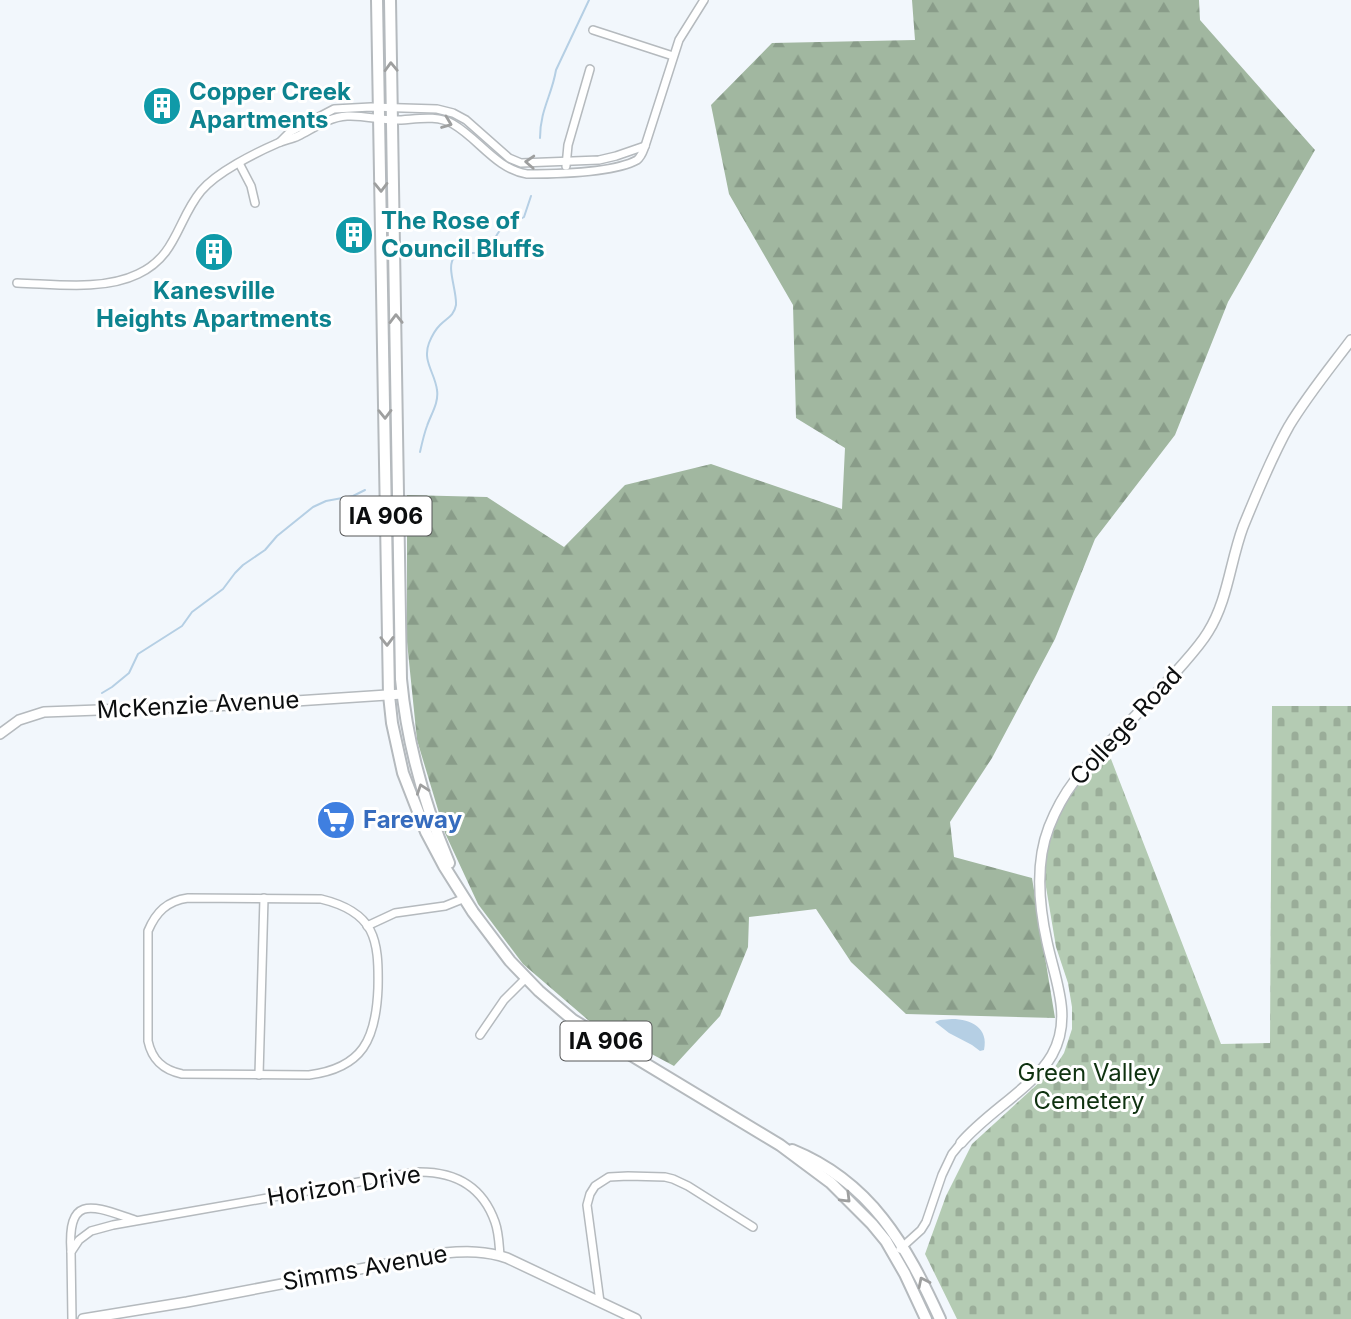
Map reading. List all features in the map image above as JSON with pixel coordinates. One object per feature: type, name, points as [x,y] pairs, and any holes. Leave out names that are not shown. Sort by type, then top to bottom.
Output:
[{"type":"main road","name":"IA 906","points":[[377,0],[389,695],[396,740],[408,786],[433,847],[494,941],[554,1005],[582,1026],[780,1145],[831,1183],[898,1250],[921,1279],[940,1319]]},
{"type":"main road","name":"IA 906","points":[[390,0],[402,694],[417,774],[443,849],[465,898]]},
{"type":"main road","name":"IA 906","points":[[898,1250],[926,1319]]},
{"type":"street","points":[[17,283],[100,284],[141,273],[155,264],[170,248],[189,209],[203,188],[223,172],[280,142],[339,117],[371,116],[379,113],[443,120],[460,129],[500,163],[527,174],[599,169],[637,159],[642,155],[679,40],[704,0]]},
{"type":"street","points":[[593,30],[673,56]]},
{"type":"street","points":[[566,172],[568,145],[590,69]]},
{"type":"street","points":[[392,114],[437,109],[446,111],[466,120],[512,159],[530,163],[606,158],[645,146]]},
{"type":"street","points":[[239,163],[256,203]]},
{"type":"street","name":"College Road","points":[[898,1250],[926,1222],[948,1162],[961,1143],[972,1130],[1041,1071],[1058,1044],[1062,1009],[1044,928],[1040,878],[1044,839],[1061,800],[1078,775],[1153,697],[1206,636],[1221,607],[1242,531],[1281,441],[1351,340]]},
{"type":"street","name":"McKenzie Avenue","points":[[0,734],[19,720],[44,712],[207,706],[402,694]]},
{"type":"street","points":[[259,1075],[264,898]]},
{"type":"street","points":[[264,898],[321,900],[339,904],[353,911],[368,926],[378,953],[377,1012],[368,1041],[352,1059],[337,1068],[309,1075],[182,1074],[167,1069],[156,1060],[148,1041],[147,940],[155,915],[179,899],[264,898]]},
{"type":"street","points":[[368,926],[395,913],[445,906],[465,898]]},
{"type":"street","points":[[480,1035],[504,1000],[526,978]]},
{"type":"street","name":"Horizon Drive","points":[[71,1252],[79,1240],[91,1231],[431,1171],[463,1181],[484,1201],[495,1222],[500,1255]]},
{"type":"street","points":[[600,1302],[587,1212],[590,1194],[603,1180],[614,1176],[673,1179],[753,1227]]},
{"type":"street","name":"Horizon Drive","points":[[72,1319],[70,1234],[75,1217],[82,1210],[94,1207],[139,1221]]},
{"type":"street","name":"Simms Avenue","points":[[83,1319],[444,1253],[477,1251],[500,1255],[636,1319]]},
{"type":"green space","points":[[912,0],[1199,0],[1200,20],[1315,150],[1228,302],[1175,435],[1095,539],[1055,639],[992,758],[950,822],[954,857],[1032,878],[1055,1018],[906,1014],[851,962],[816,909],[749,917],[748,947],[720,1016],[674,1066],[588,1020],[523,964],[478,904],[445,833],[417,740],[407,642],[407,495],[487,497],[564,547],[625,485],[711,464],[842,509],[845,448],[796,418],[793,305],[729,194],[711,105],[772,43],[915,40]]},
{"type":"green space","name":"Green Valley Cemetery","points":[[1272,706],[1351,706],[1351,1319],[957,1319],[925,1254],[946,1196],[972,1144],[1053,1070],[1064,1053],[1072,1029],[1072,1007],[1068,983],[1056,947],[1041,857],[1069,787],[1106,746],[1221,1044],[1270,1043]]},
{"type":"water","points":[[952,1019],[977,1026],[984,1036],[984,1050],[980,1051],[935,1022]]},
{"type":"waterway","points":[[540,138],[542,119],[556,70],[589,0]]},
{"type":"waterway","points":[[420,452],[437,395],[427,349],[435,331],[452,314],[456,305],[452,262],[457,255],[487,249],[504,226],[524,217],[531,196]]},
{"type":"waterway","points":[[102,693],[129,673],[138,654],[182,626],[192,612],[223,589],[243,565],[265,550],[277,536],[313,507],[365,490]]},
{"type":"place","name":"Copper Creek Apartments","points":[[162,106]]},
{"type":"place","name":"The Rose of Council Bluffs","points":[[354,235]]},
{"type":"place","name":"Kanesville Heights Apartments","points":[[214,252]]},
{"type":"place","name":"Fareway","points":[[336,820]]}]
